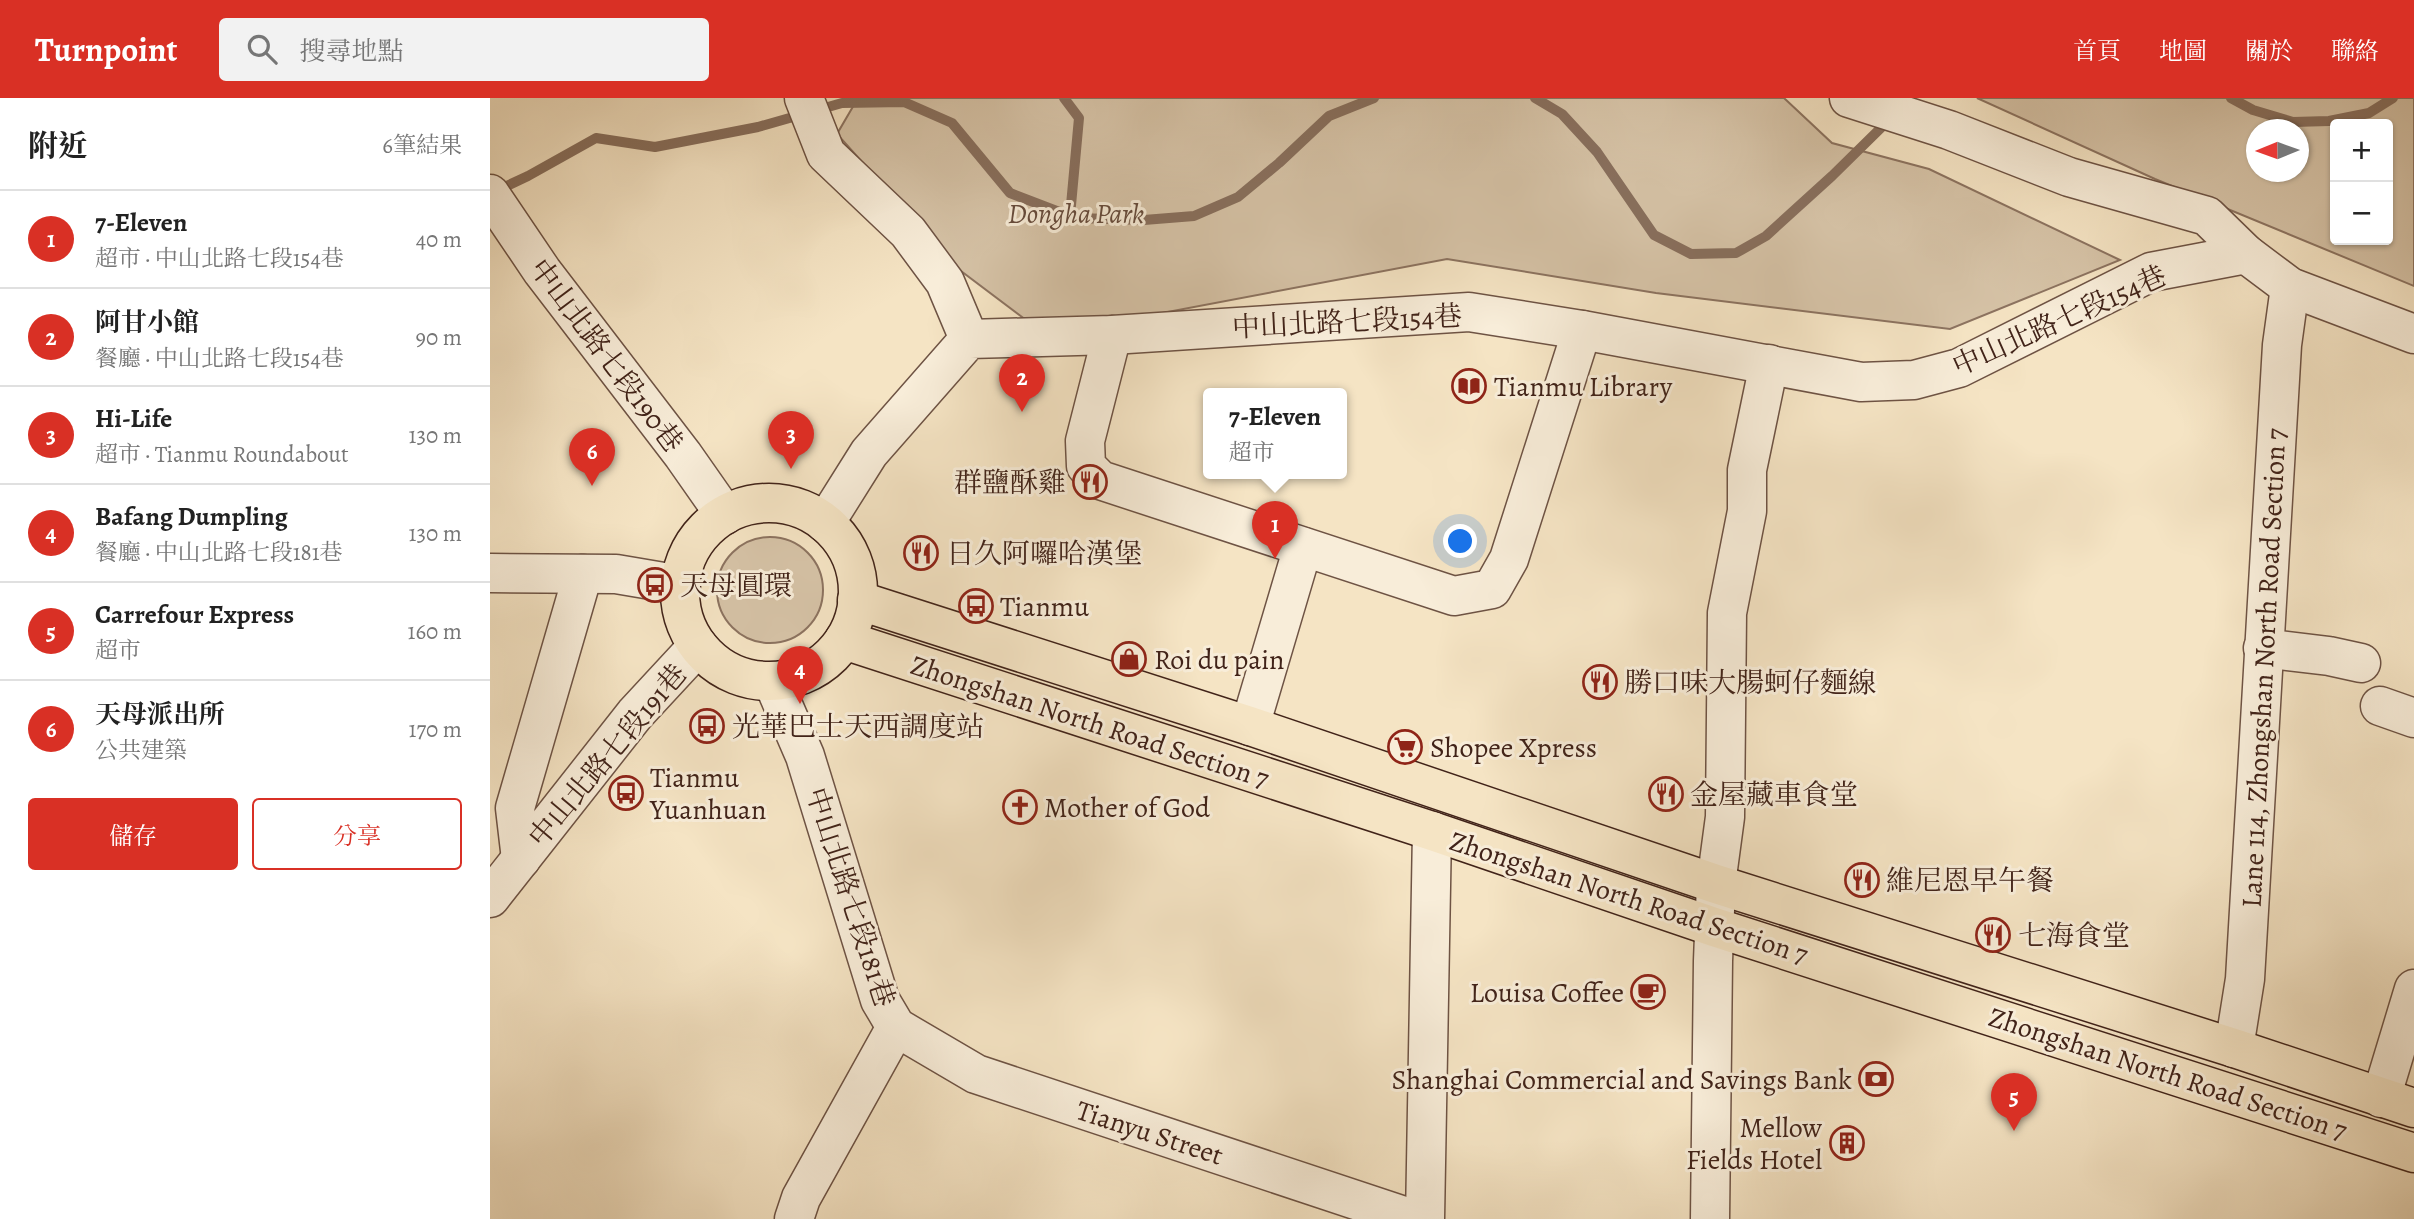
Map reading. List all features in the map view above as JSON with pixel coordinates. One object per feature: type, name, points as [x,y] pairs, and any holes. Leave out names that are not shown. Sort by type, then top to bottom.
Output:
[{"type":"main road","points":[[766,503],[787,505],[807,512],[825,523],[840,539],[851,558],[857,578],[858,600],[853,621],[844,640],[831,657],[813,670],[794,678],[773,681],[752,680],[731,673],[713,661],[698,646],[688,627],[682,606],[681,585],[685,564],[694,544],[708,528],[725,515],[745,506],[766,503]]},
{"type":"main road","name":"Zhongshan North Road Section 7","points":[[858,600],[1250,726],[1716,884],[2234,1048],[2397,1103]]},
{"type":"main road","name":"Zhongshan North Road Section 7","points":[[844,640],[1432,831],[1714,927],[2414,1153]]},
{"type":"street","points":[[804,98],[826,154],[908,232],[945,282],[969,339],[869,453],[825,523]]},
{"type":"street","points":[[1849,98],[1949,130],[2069,177],[2207,216],[2246,254],[2290,287],[2414,334]]},
{"type":"street","name":"中山北路七段190巷","points":[[490,194],[542,271],[683,455],[725,515]]},
{"type":"street","name":"中山北路七段154巷","points":[[969,339],[1112,335],[1469,312],[1582,330],[1861,382],[1914,380],[1959,368],[2151,272],[2246,254]]},
{"type":"street","name":"Lane 114, Zhongshan North Road Section 7","points":[[2234,1048],[2245,979],[2282,345],[2290,287]]},
{"type":"street","points":[[1112,335],[1085,441],[1086,466],[1100,480],[1454,596],[1492,589],[1509,559],[1582,330]]},
{"type":"street","points":[[1710,1219],[1714,927],[1716,884],[1725,817],[1727,613],[1747,511],[1747,470],[1769,364]]},
{"type":"street","points":[[1250,726],[1303,547]]},
{"type":"street","points":[[490,573],[616,574],[681,585]]},
{"type":"street","points":[[520,859],[515,808],[583,574]]},
{"type":"street","name":"中山北路七段191巷","points":[[490,898],[635,714],[698,646]]},
{"type":"street","points":[[2263,648],[2361,663]]},
{"type":"street","name":"中山北路七段181巷","points":[[773,681],[805,756],[880,1000],[896,1027],[802,1198],[794,1219]]},
{"type":"street","points":[[1424,1219],[1432,831]]},
{"type":"street","points":[[2397,1103],[2414,989]]},
{"type":"street","name":"Tianyu Street","points":[[896,1027],[976,1074],[1413,1219]]},
{"type":"green space","name":"Dongha Park","points":[[858,98],[1784,98],[1832,143],[1929,169],[2120,260],[1950,329],[1656,293],[1447,259],[1046,335],[957,268],[837,134]]},
{"type":"green space","points":[[1977,98],[2414,98],[2414,286],[2155,179]]},
{"type":"green space","points":[[770,537],[790,541],[807,553],[819,570],[823,590],[819,610],[807,627],[790,639],[770,643],[750,639],[733,627],[721,610],[717,590],[721,570],[733,553],[750,541]]},
{"type":"waterway","points":[[1064,98],[1079,118],[1070,216]]},
{"type":"waterway","points":[[496,191],[596,138],[655,147],[758,127],[842,103],[904,102],[952,123],[1010,193],[1075,218],[1144,220],[1194,216],[1238,197],[1329,116],[1374,98]]},
{"type":"waterway","points":[[1535,98],[1562,114],[1597,152],[1654,235],[1691,254],[1736,253],[1766,236],[1891,118]]},
{"type":"waterway","points":[[2231,98],[2253,110],[2293,122],[2329,121],[2369,113],[2393,98]]},
{"type":"place","name":"Tianmu Library","points":[[1469,386]]},
{"type":"place","name":"阿甘小館","points":[[1022,412]]},
{"type":"place","name":"Hi-Life","points":[[791,469]]},
{"type":"place","name":"群鹽酥雞","points":[[1090,482]]},
{"type":"place","name":"天母派出所","points":[[592,486]]},
{"type":"place","name":"日久阿囉哈漢堡","points":[[921,553]]},
{"type":"place","name":"7-Eleven","points":[[1275,559]]},
{"type":"place","name":"天母圓環","points":[[655,585]]},
{"type":"place","name":"Tianmu","points":[[976,606]]},
{"type":"place","name":"Roi du pain","points":[[1129,659]]},
{"type":"place","name":"勝口味大腸蚵仔麵線","points":[[1600,682]]},
{"type":"place","name":"Bafang Dumpling","points":[[800,704]]},
{"type":"place","name":"光華巴士天西調度站","points":[[707,726]]},
{"type":"place","name":"Shopee Xpress","points":[[1405,747]]},
{"type":"place","name":"Tianmu Yuanhuan","points":[[626,793]]},
{"type":"place","name":"金屋藏車食堂","points":[[1666,794]]},
{"type":"place","name":"Mother of God","points":[[1020,807]]},
{"type":"place","name":"維尼恩早午餐","points":[[1862,880]]},
{"type":"place","name":"七海食堂","points":[[1993,935]]},
{"type":"place","name":"Louisa Coffee","points":[[1648,992]]},
{"type":"place","name":"Shanghai Commercial and Savings Bank","points":[[1876,1079]]},
{"type":"place","name":"Carrefour Express","points":[[2014,1131]]},
{"type":"place","name":"Mellow Fields Hotel","points":[[1847,1143]]}]
